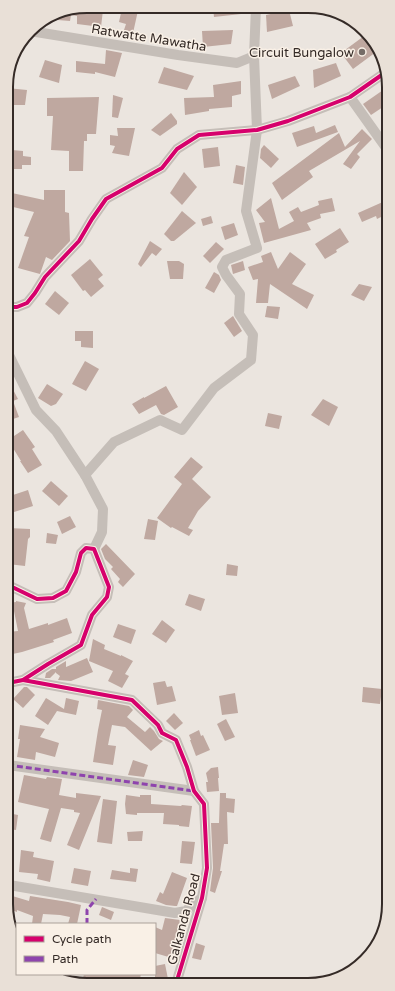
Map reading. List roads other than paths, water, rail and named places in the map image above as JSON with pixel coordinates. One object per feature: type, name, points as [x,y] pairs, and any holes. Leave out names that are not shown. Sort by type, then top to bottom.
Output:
[{"type":"street","points":[[85,475],[114,442],[160,420],[182,430],[214,388],[251,360],[253,335],[239,314],[240,294],[222,267],[226,260],[257,248],[246,211],[257,130],[254,56],[256,13]]},
{"type":"street","name":"Ratwatte Mawatha","points":[[38,32],[82,40],[237,63],[254,56]]},
{"type":"street","points":[[13,307],[27,303],[45,277],[79,241],[106,199],[162,168],[177,149],[199,134],[257,130],[288,122],[350,98],[381,76]]},
{"type":"street","points":[[350,98],[382,142]]},
{"type":"street","points":[[13,364],[36,410],[56,431],[85,475],[102,509],[102,532],[94,549],[109,588],[107,597],[92,615],[81,645],[23,680],[13,682]]},
{"type":"street","points":[[13,588],[37,599],[53,598],[66,591],[76,572],[81,553],[86,548],[94,549]]},
{"type":"street","name":"Galkanda Road","points":[[23,680],[132,700],[158,725],[162,733],[176,740],[187,767],[194,791],[204,804],[206,868],[202,898],[178,978]]},
{"type":"street","points":[[13,766],[194,791]]},
{"type":"street","points":[[13,886],[175,913],[186,910],[202,898]]},
{"type":"place","name":"Circuit Bungalow","points":[[362,52]]}]
